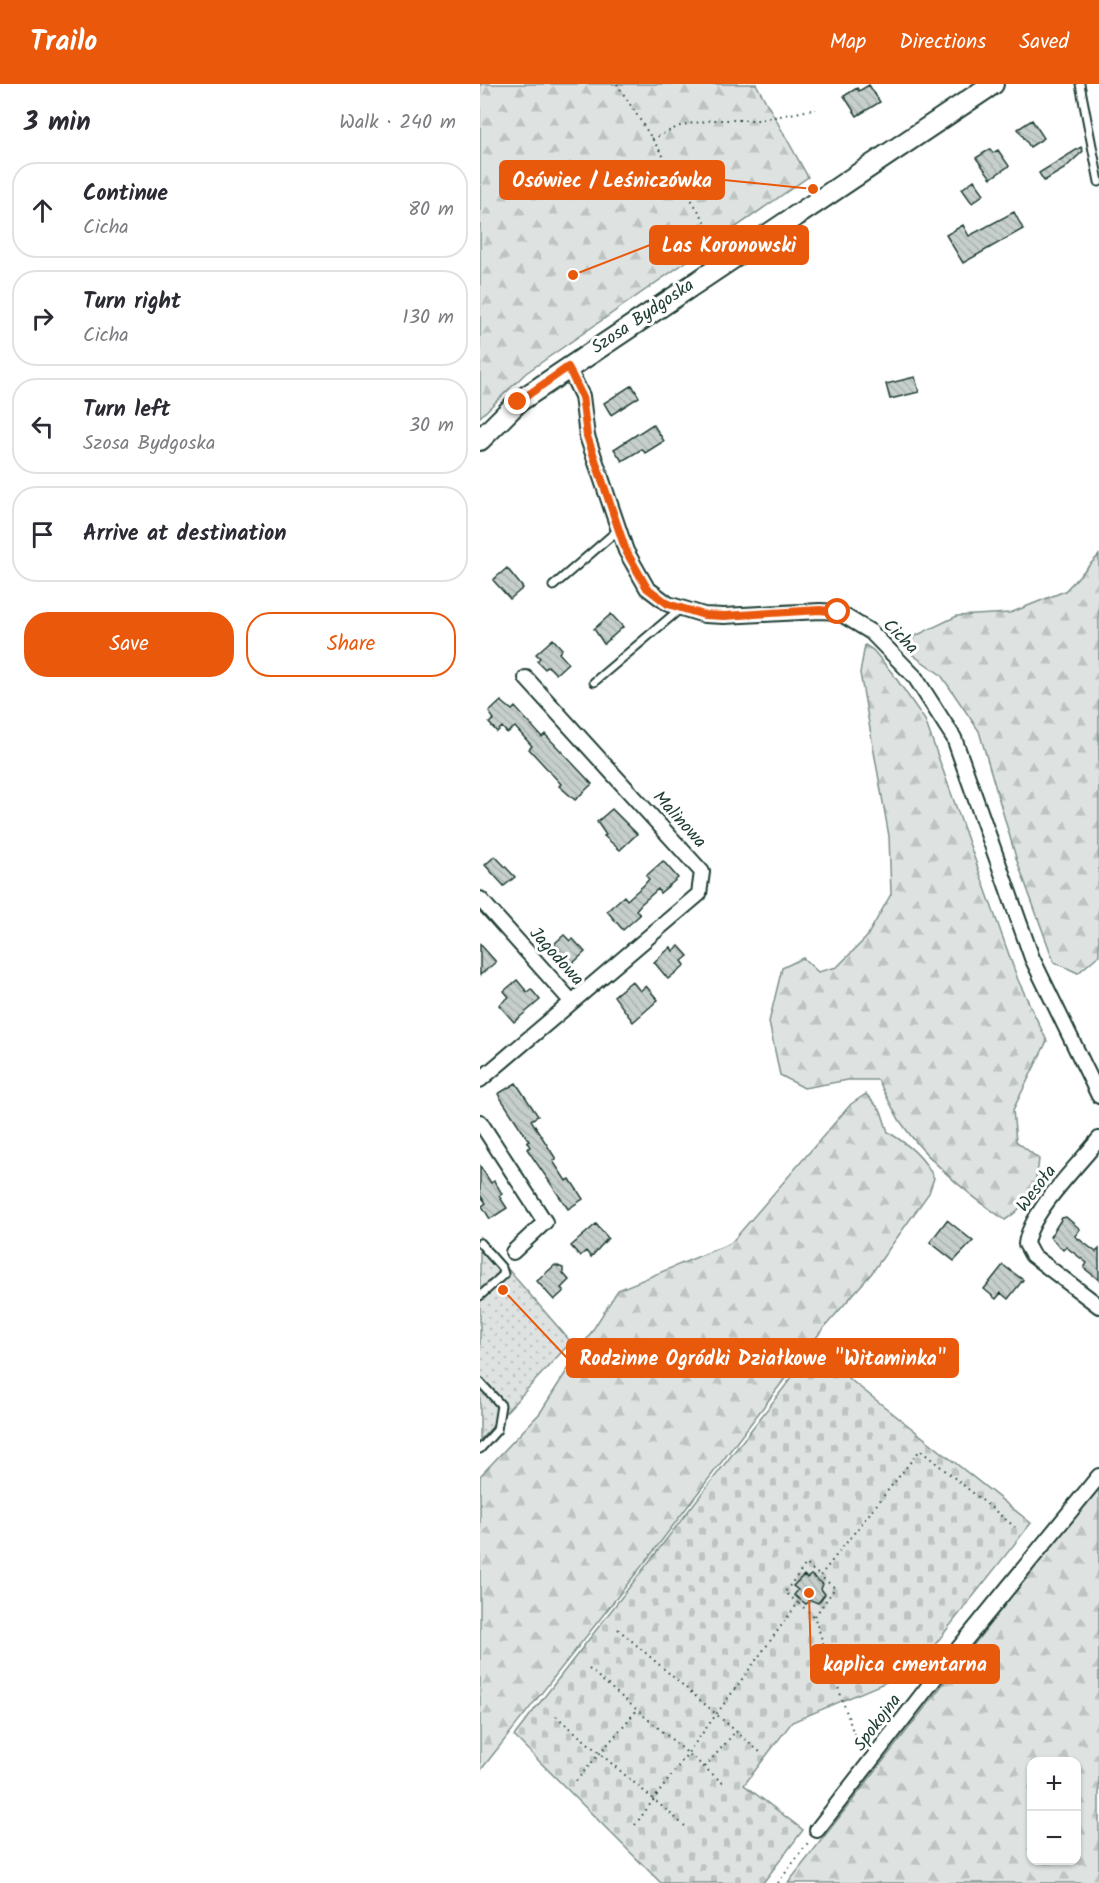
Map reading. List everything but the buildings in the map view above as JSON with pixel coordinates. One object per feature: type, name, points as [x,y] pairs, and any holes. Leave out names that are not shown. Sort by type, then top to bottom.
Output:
[{"type":"main road","name":"Szosa Bydgoska","points":[[480,440],[518,402],[568,367],[993,84]]},
{"type":"street","name":"Cicha","points":[[568,367],[582,396],[587,436],[618,530],[626,551],[647,588],[668,604],[704,615],[724,616],[820,610],[838,612],[871,632],[915,677],[954,738],[1032,958],[1049,998],[1099,1096]]},
{"type":"street","name":"Malinowa","points":[[526,678],[702,872],[699,894],[572,1002]]},
{"type":"street","name":"Jagodowa","points":[[480,899],[572,1002],[480,1080]]},
{"type":"street","points":[[480,1122],[545,1222],[513,1252]]},
{"type":"street","name":"Wesoła","points":[[1099,1139],[1039,1211],[1030,1228],[1026,1244],[1032,1255],[1099,1306]]},
{"type":"street","name":"Spokojna","points":[[818,1830],[945,1665],[1099,1476]]},
{"type":"lane","points":[[1080,84],[1099,183]]},
{"type":"lane","points":[[553,586],[618,530]]},
{"type":"lane","points":[[594,682],[680,609]]},
{"type":"lane","points":[[480,1243],[502,1268],[504,1274],[480,1296]]},
{"type":"lane","points":[[480,1382],[501,1405],[497,1430],[480,1449]]},
{"type":"path","points":[[617,84],[729,259]]},
{"type":"path","points":[[652,139],[682,125],[713,120],[759,120],[816,109]]},
{"type":"path","points":[[820,1576],[920,1450],[1015,1527]]},
{"type":"path","points":[[814,1616],[835,1588],[806,1564],[785,1592],[814,1616],[866,1769]]},
{"type":"path","points":[[634,1825],[798,1603]]},
{"type":"path","points":[[618,1629],[761,1754]]},
{"type":"path","points":[[589,1669],[724,1784]]},
{"type":"path","points":[[576,1781],[637,1710]]},
{"type":"path","points":[[556,1716],[686,1827]]},
{"type":"path","points":[[705,1767],[735,1731]]},
{"type":"path","points":[[778,1883],[818,1830]]},
{"type":"green space","points":[[480,84],[756,84],[808,177],[526,373],[480,417]]},
{"type":"green space","points":[[1099,555],[1099,955],[1078,973],[1054,962],[1017,861],[979,731],[941,675],[906,650],[915,636],[957,616],[1010,613],[1065,591]]},
{"type":"green space","points":[[865,645],[873,650],[893,674],[925,720],[1018,980],[1047,1041],[1013,1110],[1016,1141],[1039,1159],[1036,1178],[1030,1194],[1020,1208],[1005,1220],[976,1199],[922,1150],[900,1121],[878,1080],[848,1080],[804,1088],[780,1075],[769,1022],[782,968],[803,958],[818,972],[837,967],[866,938],[891,894],[889,836],[860,673]]},
{"type":"green space","points":[[866,1094],[881,1111],[888,1132],[915,1152],[930,1170],[934,1178],[929,1193],[871,1274],[822,1330],[656,1548],[480,1771],[480,1476],[540,1413],[618,1290],[731,1243],[851,1104]]},
{"type":"green space","points":[[480,1237],[571,1342],[480,1440]]},
{"type":"green space","points":[[813,1350],[1031,1523],[915,1670],[792,1722],[744,1785],[803,1830],[763,1883],[661,1883],[514,1736]]},
{"type":"green space","points":[[1099,1484],[1099,1883],[788,1883]]},
{"type":"place","name":"Osówiec / Leśniczówka","points":[[813,189]]},
{"type":"place","name":"Las Koronowski","points":[[573,275]]},
{"type":"place","name":"Rodzinne Ogródki Działkowe \"Witaminka\"","points":[[503,1290]]},
{"type":"place","name":"kaplica cmentarna","points":[[809,1593]]},
{"type":"route","points":[[518,402],[568,367],[582,396],[587,436],[626,551],[639,578],[654,595],[668,604],[704,615],[801,613],[820,610],[838,612]]}]
